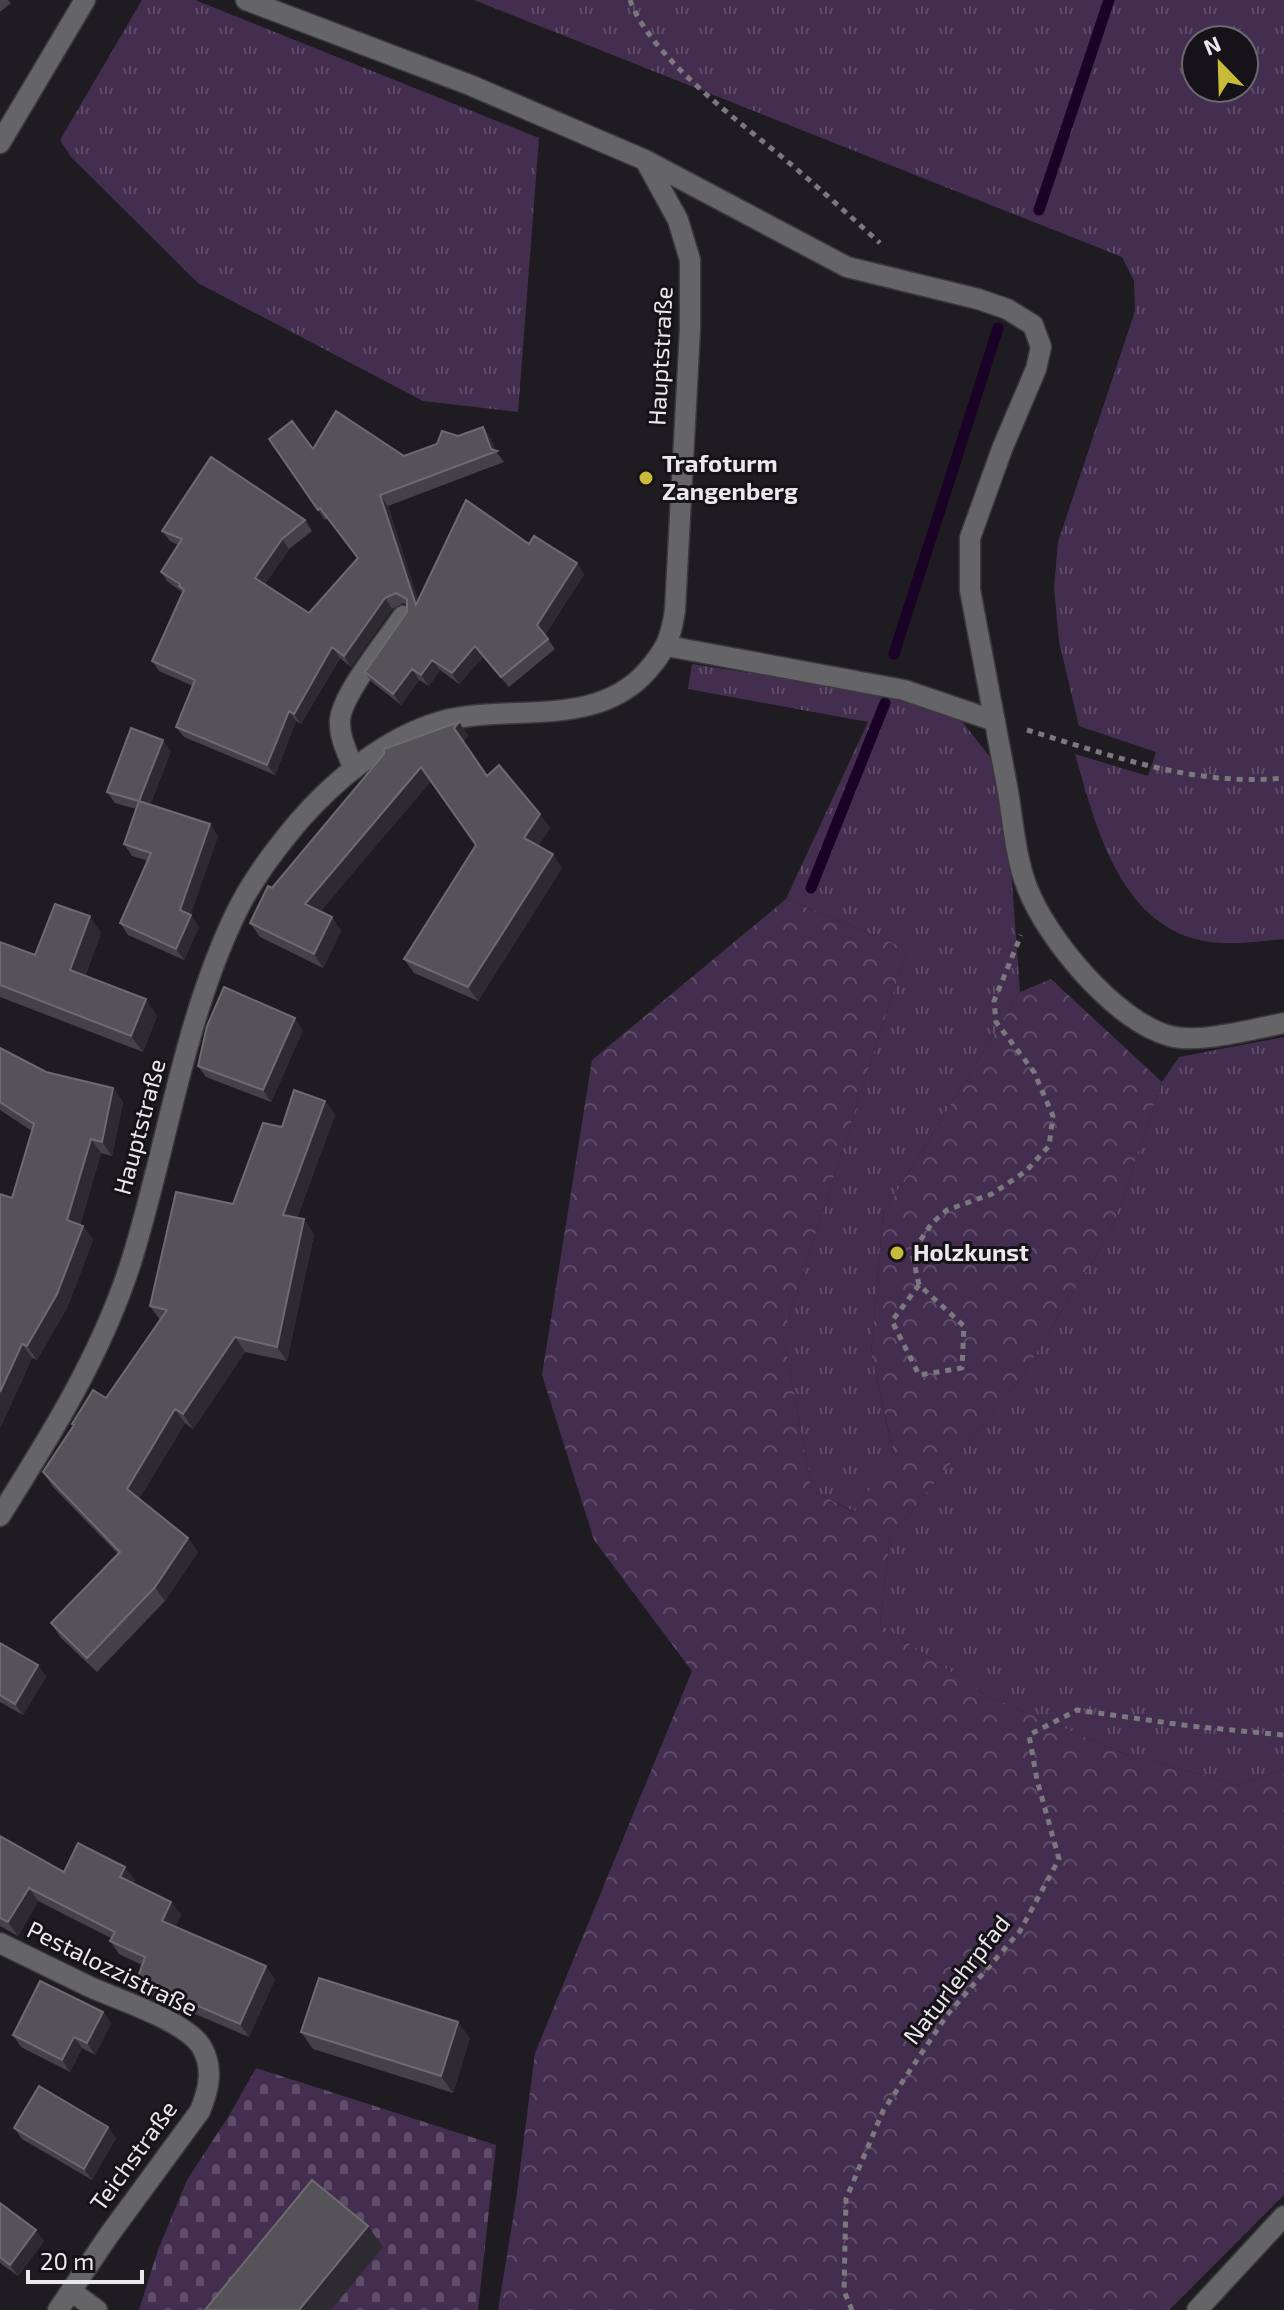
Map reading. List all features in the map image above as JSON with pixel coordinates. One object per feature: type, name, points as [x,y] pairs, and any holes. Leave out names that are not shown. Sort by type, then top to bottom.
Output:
[{"type":"street","points":[[0,143],[85,0]]},
{"type":"street","points":[[246,0],[470,85],[645,160],[847,267],[978,299],[1007,309],[1033,325],[1041,347],[1036,369],[1002,449],[970,538],[970,590],[1026,886],[1049,931],[1070,958],[1143,1026],[1172,1036],[1198,1037],[1284,1023]]},
{"type":"street","name":"Hauptstraße","points":[[0,1516],[84,1374],[116,1304],[132,1258],[201,1004],[234,917],[269,857],[310,809],[354,769],[390,745],[437,723],[466,716],[582,708],[602,702],[624,692],[641,678],[667,646],[675,610],[690,329],[690,260],[678,220],[645,160]]},
{"type":"street","points":[[354,769],[342,740],[340,719],[347,698],[403,616]]},
{"type":"street","points":[[667,646],[904,690],[995,721]]},
{"type":"street","name":"Pestalozzistraße","points":[[0,1943],[172,2022],[189,2032],[200,2044]]},
{"type":"street","name":"Teichstraße","points":[[58,2310],[200,2111],[209,2077],[208,2059],[200,2044]]},
{"type":"street","points":[[1197,2310],[1284,2216]]},
{"type":"street","points":[[71,2291],[97,2310]]},
{"type":"path","points":[[630,0],[652,41],[741,123],[828,195]]},
{"type":"path","points":[[995,721],[1147,767],[1207,777],[1284,778]]},
{"type":"path","points":[[919,1285],[892,1321],[919,1375],[962,1368],[964,1326],[919,1285],[912,1253],[932,1223],[947,1210],[992,1194],[1026,1171],[1049,1146],[1053,1116],[1034,1072],[996,1022],[994,1001],[1021,933],[1038,911]]},
{"type":"path","name":"Naturlehrpfad","points":[[852,2310],[844,2291],[846,2199],[883,2111],[947,2015],[1020,1931],[1059,1859],[1037,1780],[1029,1735],[1077,1710],[1284,1735]]},
{"type":"green space","points":[[142,0],[195,0],[539,138],[518,412],[423,401],[198,283],[71,157],[60,140]]},
{"type":"green space","points":[[474,0],[1284,0],[1284,939],[1210,942],[1179,933],[1154,917],[1133,896],[1103,842],[1075,754],[1148,776],[1156,752],[1079,726],[1059,641],[1054,588],[1058,542],[1135,311],[1134,281],[1122,257]]},
{"type":"green space","points":[[692,664],[899,696],[960,719],[990,757],[1011,869],[1020,992],[883,1214],[871,1353],[894,1456],[855,1512],[812,1490],[783,1335],[907,949],[786,899],[868,722],[688,689]]},
{"type":"green space","points":[[786,899],[907,949],[783,1335],[812,1490],[854,1512],[894,1455],[871,1353],[883,1214],[1020,992],[1051,979],[1162,1082],[1111,1231],[1020,1379],[890,1537],[880,1624],[985,1695],[1125,1754],[1240,1785],[1284,1769],[1284,2195],[1169,2310],[498,2310],[535,2053],[692,1671],[594,1540],[542,1375],[592,1060]]},
{"type":"green space","points":[[1284,1037],[1284,1769],[1240,1785],[1125,1754],[985,1695],[880,1624],[890,1537],[1020,1379],[1111,1231],[1162,1082],[1179,1057]]},
{"type":"green space","points":[[256,2068],[496,2145],[478,2310],[139,2310],[158,2250],[187,2180]]},
{"type":"building","points":[[336,411],[404,456],[437,444],[442,431],[458,436],[483,427],[491,449],[497,451],[380,495],[416,605],[466,500],[529,544],[534,536],[577,563],[537,625],[548,639],[501,677],[475,646],[452,673],[432,660],[421,675],[412,669],[393,694],[365,672],[407,612],[407,599],[396,593],[385,598],[344,656],[332,647],[294,714],[289,711],[267,765],[176,727],[195,680],[152,661],[184,590],[161,572],[182,539],[162,531],[211,457],[305,520],[282,539],[255,578],[309,613],[358,558],[320,508],[318,510],[269,439],[292,421],[313,449]]},
{"type":"building","points":[[459,722],[454,728],[487,776],[499,765],[540,814],[524,838],[553,854],[468,987],[404,959],[476,845],[421,767],[305,904],[332,917],[314,954],[250,923],[268,886],[272,888],[384,754],[384,749]]},
{"type":"building","points":[[131,728],[163,740],[139,801],[107,792]]},
{"type":"building","points":[[139,801],[210,824],[180,910],[191,915],[176,949],[120,923],[151,853],[124,844]]},
{"type":"building","points":[[55,904],[90,916],[70,970],[146,999],[131,1036],[0,985],[0,942],[35,955]]},
{"type":"building","points":[[224,987],[295,1018],[263,1090],[198,1066],[207,1026]]},
{"type":"building","points":[[0,1048],[46,1072],[113,1088],[102,1142],[91,1139],[67,1220],[83,1226],[57,1294],[27,1346],[22,1344],[0,1392],[0,1194],[12,1198],[34,1124],[0,1102]]},
{"type":"building","points":[[294,1090],[325,1101],[283,1215],[304,1219],[277,1347],[235,1337],[183,1414],[175,1409],[127,1489],[188,1538],[155,1587],[87,1658],[51,1623],[120,1552],[43,1472],[93,1390],[106,1398],[167,1310],[150,1306],[176,1192],[233,1204],[263,1123],[282,1127]]},
{"type":"building","points":[[0,1643],[38,1665],[15,1704],[0,1695]]},
{"type":"building","points":[[0,1836],[64,1872],[78,1843],[125,1867],[120,1877],[171,1902],[162,1921],[266,1966],[240,2024],[137,1980],[145,1957],[110,1941],[115,1932],[29,1888],[8,1922],[0,1918]]},
{"type":"building","points":[[319,1978],[458,2022],[441,2076],[301,2032]]},
{"type":"building","points":[[40,1981],[103,2012],[87,2043],[74,2037],[62,2060],[13,2035]]},
{"type":"building","points":[[39,2086],[108,2127],[84,2169],[14,2128]]},
{"type":"building","points":[[312,2180],[368,2226],[299,2310],[205,2310]]},
{"type":"building","points":[[0,2203],[36,2230],[10,2265],[0,2257]]},
{"type":"waterway","points":[[1039,210],[1109,0]]},
{"type":"waterway","points":[[894,654],[998,328]]},
{"type":"waterway","points":[[811,888],[885,703]]},
{"type":"place","name":"Trafoturm Zangenberg","points":[[646,478]]},
{"type":"place","name":"Holzkunst","points":[[897,1253]]}]
